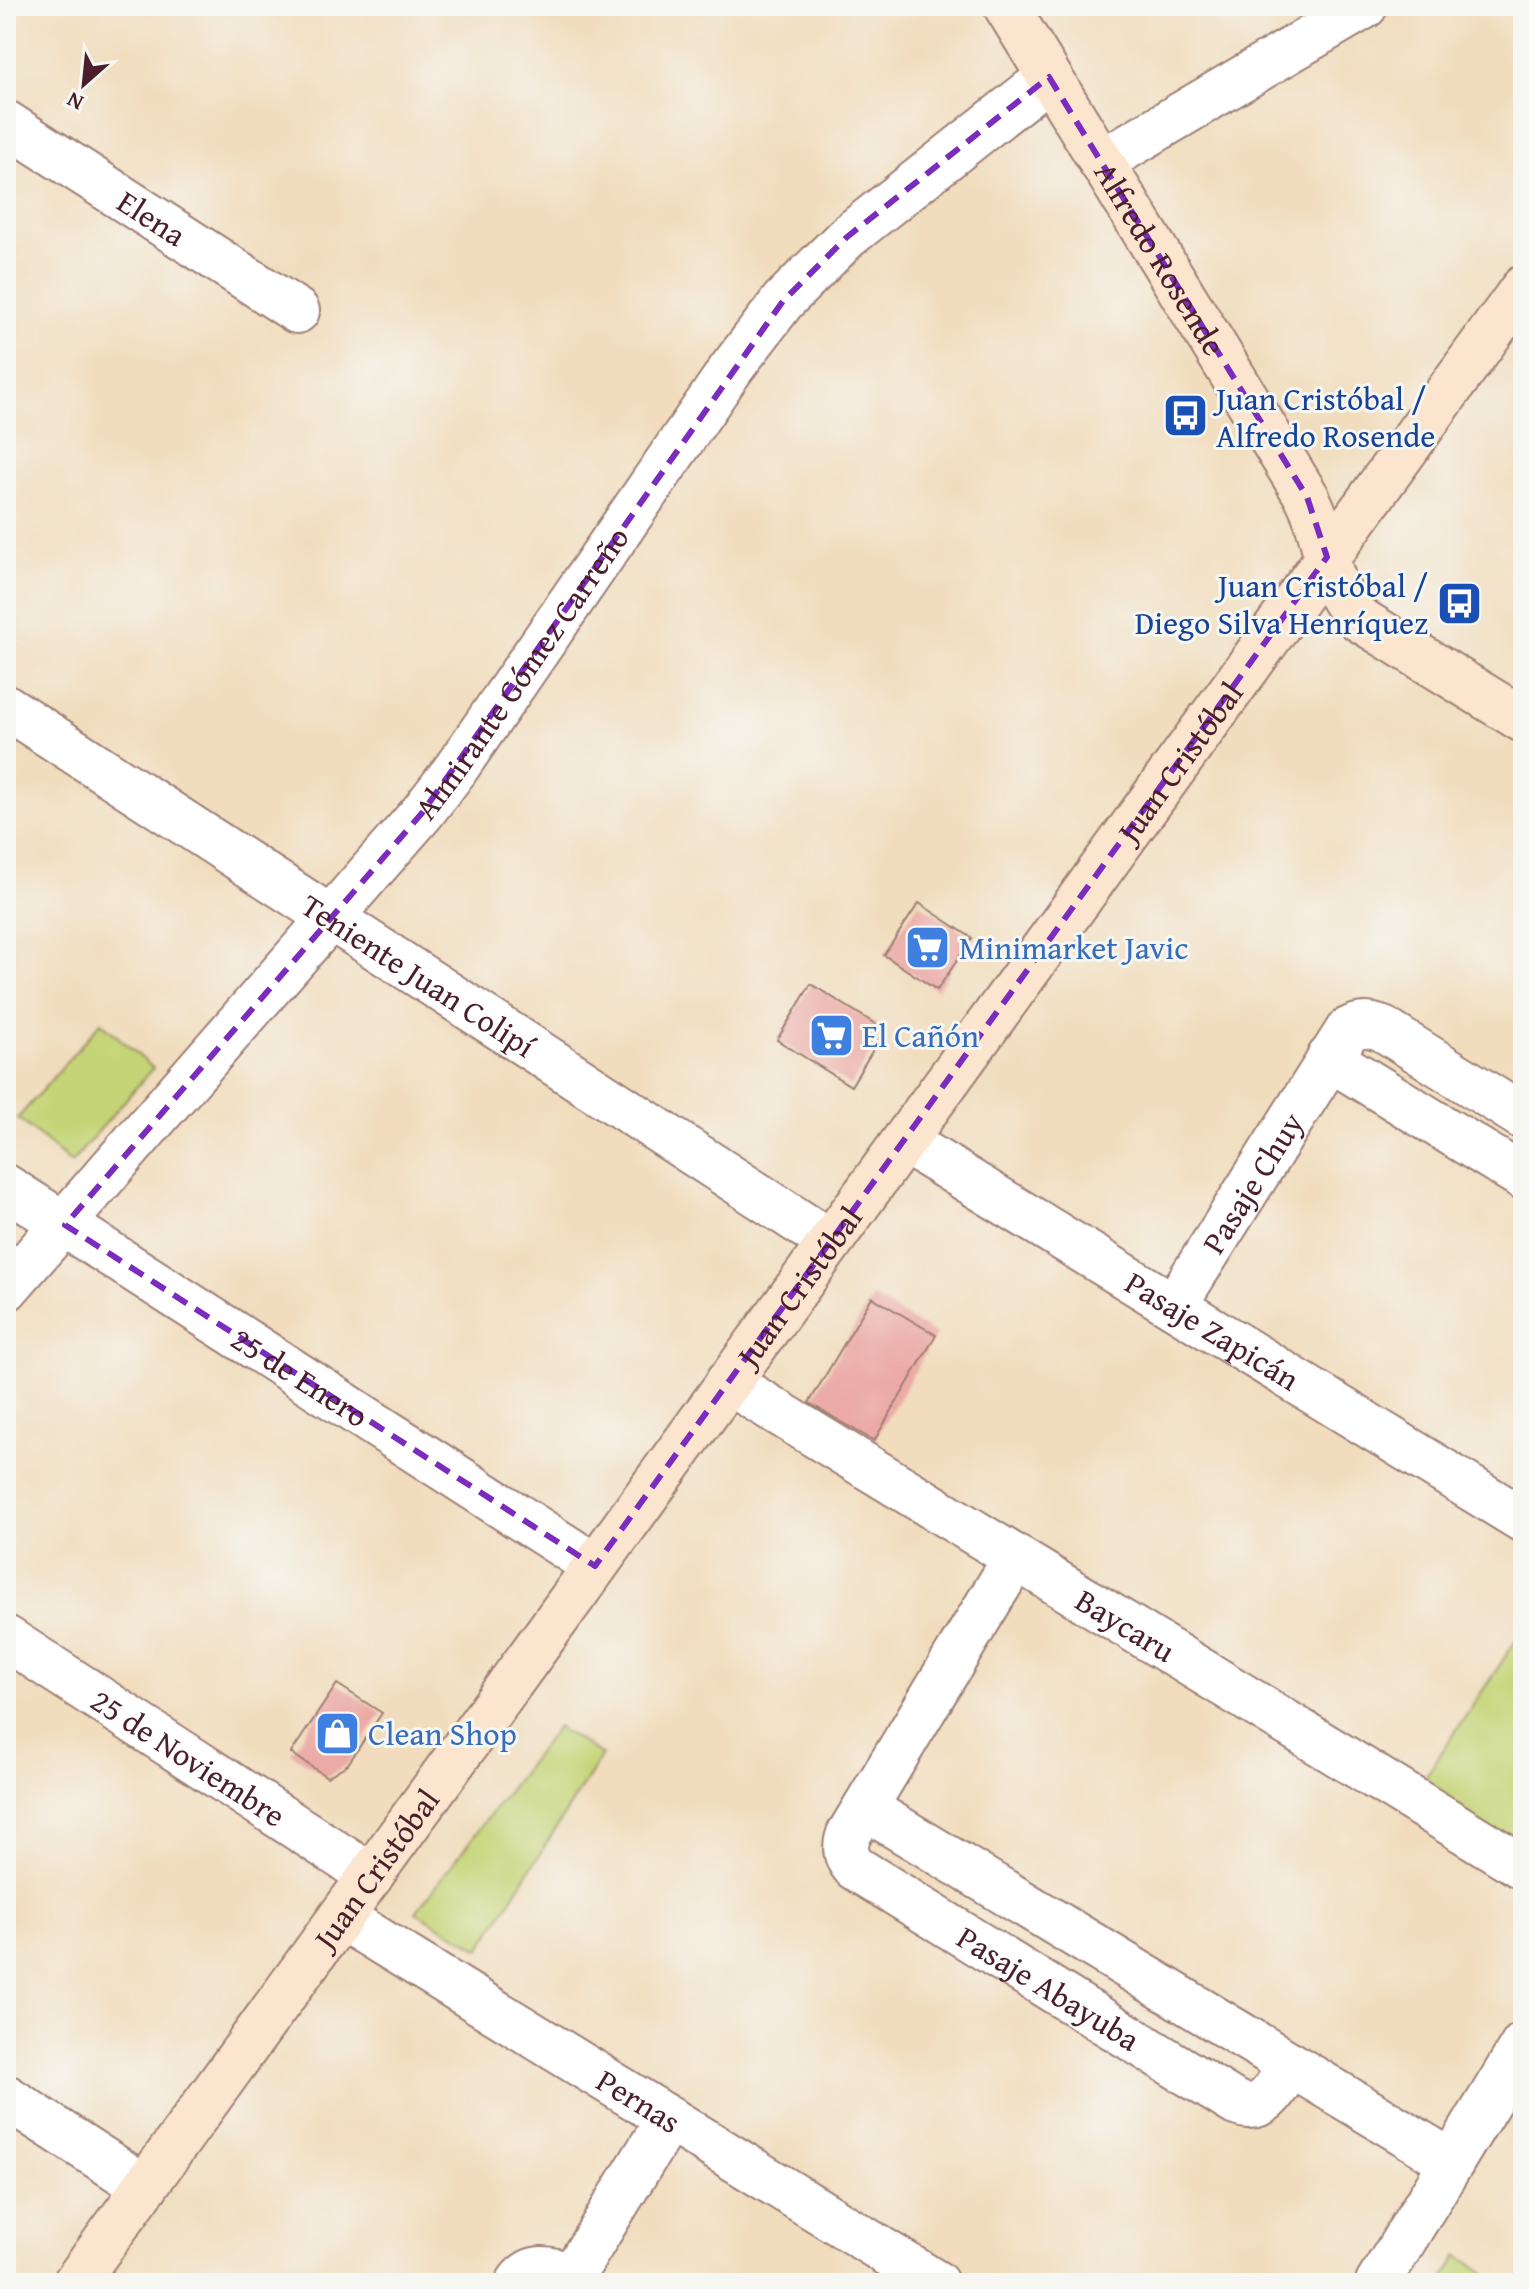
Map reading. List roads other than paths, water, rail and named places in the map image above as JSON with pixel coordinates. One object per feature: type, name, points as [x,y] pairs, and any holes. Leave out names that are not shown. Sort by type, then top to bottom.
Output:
[{"type":"street","name":"Alfredo Rosende","points":[[1006,6],[1307,497],[1320,524],[1329,575],[1337,593],[1359,619],[1523,720]]},
{"type":"street","points":[[1101,162],[1365,6]]},
{"type":"street","name":"Almirante Gómez Carreño","points":[[6,1289],[422,813],[455,770],[731,369],[783,301],[856,229],[1049,77]]},
{"type":"street","name":"Elena","points":[[6,123],[297,311]]},
{"type":"street","name":"Juan Cristóbal","points":[[75,2283],[1523,288]]},
{"type":"street","name":"Teniente Juan Colipí","points":[[6,707],[830,1242]]},
{"type":"street","name":"Pasaje Chuy","points":[[1174,1306],[1348,1030],[1358,1025],[1383,1029],[1523,1117]]},
{"type":"street","points":[[1329,1058],[1523,1177]]},
{"type":"street","name":"Pasaje Zapicán","points":[[904,1141],[1523,1520]]},
{"type":"street","name":"25 de Enero","points":[[6,1187],[595,1566]]},
{"type":"street","name":"Baycaru","points":[[728,1382],[1523,1867]]},
{"type":"street","name":"Pasaje Abayuba","points":[[1016,1557],[846,1842],[849,1861],[855,1868],[1236,2103],[1245,2107],[1269,2098],[1290,2064]]},
{"type":"street","name":"25 de Noviembre","points":[[6,1638],[371,1876]]},
{"type":"street","name":"Pasaje Abayuba","points":[[865,1808],[1452,2162]]},
{"type":"street","name":"Pernas","points":[[341,1917],[932,2282]]},
{"type":"street","points":[[1378,2283],[1519,2059]]},
{"type":"street","points":[[6,2097],[145,2187]]},
{"type":"street","points":[[518,2283],[524,2275],[541,2268],[570,2280],[669,2118]]},
{"type":"place","name":"Juan Cristóbal / Alfredo Rosende","points":[[1185,416]]},
{"type":"place","name":"Juan Cristóbal / Diego Silva Henríquez","points":[[1459,603]]},
{"type":"place","name":"Minimarket Javic","points":[[928,947]]},
{"type":"place","name":"El Cañón","points":[[831,1035]]},
{"type":"place","name":"Clean Shop","points":[[337,1733]]}]
